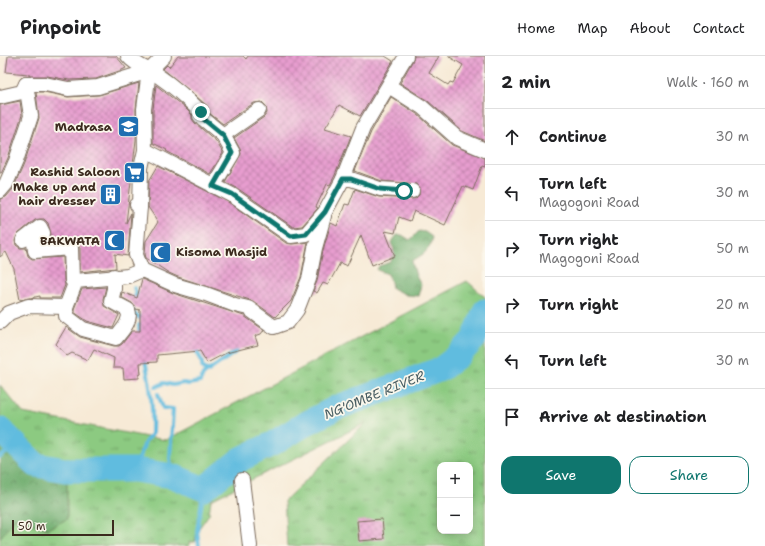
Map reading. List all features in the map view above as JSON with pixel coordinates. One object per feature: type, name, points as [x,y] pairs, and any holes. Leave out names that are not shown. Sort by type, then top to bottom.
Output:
[{"type":"street","points":[[128,56],[132,62],[155,73],[188,99],[201,112],[200,116],[223,135],[232,153],[213,186]]},
{"type":"street","points":[[26,84],[45,84],[68,89],[98,87],[149,71],[164,56]]},
{"type":"street","points":[[144,150],[213,186],[232,194],[291,236],[306,234],[325,212],[343,179],[363,128],[406,56]]},
{"type":"street","points":[[149,71],[144,109],[144,150],[138,206],[136,255],[142,270],[175,285],[248,308],[274,327],[288,322],[297,310],[309,279],[315,248],[325,212]]},
{"type":"street","points":[[0,97],[22,92],[26,84]]},
{"type":"street","points":[[0,191],[6,184],[16,161],[31,116],[26,84]]},
{"type":"street","points":[[389,86],[422,107],[458,138],[485,150]]},
{"type":"street","points":[[223,135],[259,110]]},
{"type":"street","points":[[343,179],[351,179],[380,189],[412,191]]},
{"type":"street","points":[[23,240],[40,227],[43,233],[34,243],[34,251],[71,248],[72,280],[76,282]]},
{"type":"street","points":[[76,282],[114,276],[128,276],[142,270]]},
{"type":"street","points":[[76,282],[66,308],[66,316],[82,329],[116,338],[126,325],[129,314],[128,310],[111,301],[114,289],[114,276]]},
{"type":"street","points":[[0,322],[9,313],[28,306],[66,308]]},
{"type":"street","points":[[242,480],[250,546]]},
{"type":"green space","points":[[419,231],[425,232],[432,237],[431,242],[426,252],[412,261],[416,276],[421,285],[418,296],[406,295],[392,288],[388,274],[377,270],[379,266],[391,262],[394,249],[391,243],[397,235],[402,235],[410,240]]},
{"type":"green space","points":[[467,281],[485,297],[485,546],[287,546],[284,501],[366,423],[211,500],[209,514],[197,531],[195,542],[189,542],[189,546],[0,546],[0,385],[23,413],[166,440]]},
{"type":"green space","points":[[0,438],[17,457],[36,468],[67,479],[67,519],[47,529],[15,518],[0,538]]},
{"type":"building","points":[[8,56],[116,56],[126,68],[96,79],[69,80],[47,76],[29,76],[29,74],[6,72]]},
{"type":"building","points":[[178,56],[243,56],[246,59],[248,56],[385,56],[393,61],[360,116],[339,105],[325,128],[351,136],[335,175],[330,185],[327,184],[316,207],[318,208],[302,226],[293,227],[237,188],[225,182],[241,154],[234,138],[264,117],[267,113],[266,106],[262,102],[254,103],[223,124],[209,113],[207,106],[163,69],[167,65],[169,67]]},
{"type":"building","points":[[414,56],[439,56],[429,73],[448,85],[450,82],[453,83],[463,65],[448,56],[485,56],[485,141],[462,131],[428,101],[400,83]]},
{"type":"building","points":[[139,83],[136,109],[136,140],[126,223],[131,213],[128,256],[115,254],[116,268],[80,272],[80,248],[78,243],[71,240],[47,241],[51,234],[48,223],[44,219],[35,220],[18,234],[15,241],[16,245],[20,248],[26,248],[28,256],[32,259],[63,257],[65,285],[60,298],[40,298],[40,296],[20,300],[14,269],[6,252],[0,257],[0,199],[6,197],[13,189],[24,164],[39,118],[36,92],[44,92],[68,97],[99,95]]},
{"type":"building","points":[[156,85],[185,108],[192,115],[192,119],[195,123],[216,141],[223,153],[210,174],[153,143],[153,109]]},
{"type":"building","points":[[391,97],[417,114],[452,145],[485,158],[485,167],[482,166],[473,190],[463,186],[445,225],[414,211],[410,221],[399,217],[395,233],[385,231],[395,256],[372,265],[361,235],[347,266],[340,263],[328,285],[323,283],[317,293],[313,291],[317,281],[323,250],[331,223],[337,226],[345,204],[349,205],[355,189],[379,197],[412,199],[419,195],[420,188],[416,184],[382,181],[355,171],[371,132]]},
{"type":"building","points":[[20,101],[22,115],[8,158],[0,173],[0,105]]},
{"type":"building","points":[[158,166],[228,202],[286,243],[292,244],[308,242],[301,277],[291,301],[275,317],[253,301],[178,277],[146,258],[146,241],[158,222],[148,207],[149,181]]},
{"type":"building","points":[[142,279],[173,293],[244,316],[264,330],[261,334],[255,336],[258,345],[226,353],[207,363],[200,351],[157,355],[157,362],[140,363],[141,374],[139,375],[139,378],[124,379],[123,368],[113,368],[114,358],[94,349],[88,360],[72,353],[67,356],[56,344],[66,327],[80,337],[114,346],[119,346],[122,344],[132,331],[140,331],[140,310],[136,309],[132,303],[121,297],[122,292],[137,298]]},
{"type":"building","points":[[106,287],[103,299],[104,306],[119,315],[113,328],[87,321],[74,312],[82,289]]},
{"type":"building","points":[[382,519],[384,539],[359,541],[357,521]]},
{"type":"waterway","points":[[134,288],[136,292],[134,302]]},
{"type":"waterway","points":[[133,311],[134,314],[145,324],[139,325],[140,336]]},
{"type":"waterway","name":"NG'OMBE RIVER","points":[[0,429],[36,465],[65,470],[135,470],[173,476],[204,489],[241,459],[274,443],[305,424],[336,408],[441,369],[458,356],[474,339],[485,311]]},
{"type":"waterway","points":[[208,371],[237,351],[235,346]]},
{"type":"waterway","points":[[156,387],[164,383],[173,385],[200,382],[203,375],[208,371],[202,367],[202,361],[194,347]]},
{"type":"waterway","points":[[135,470],[145,442],[152,434],[151,395],[144,358]]},
{"type":"waterway","points":[[158,394],[163,408],[173,409],[170,459],[173,476]]},
{"type":"waterway","points":[[0,457],[17,446]]},
{"type":"waterway","points":[[199,546],[197,531],[204,489]]},
{"type":"place","name":"Madrasa","points":[[128,127]]},
{"type":"place","name":"Rashid Saloon","points":[[135,172]]},
{"type":"place","name":"Make up and hair dresser","points":[[111,194]]},
{"type":"place","name":"BAKWATA","points":[[115,241]]},
{"type":"place","name":"Kisoma Masjid","points":[[160,252]]},
{"type":"route","points":[[201,112],[200,116],[223,135],[232,153],[213,186],[232,194],[291,236],[306,234],[325,212],[343,179],[351,179],[380,189],[404,191]]}]
